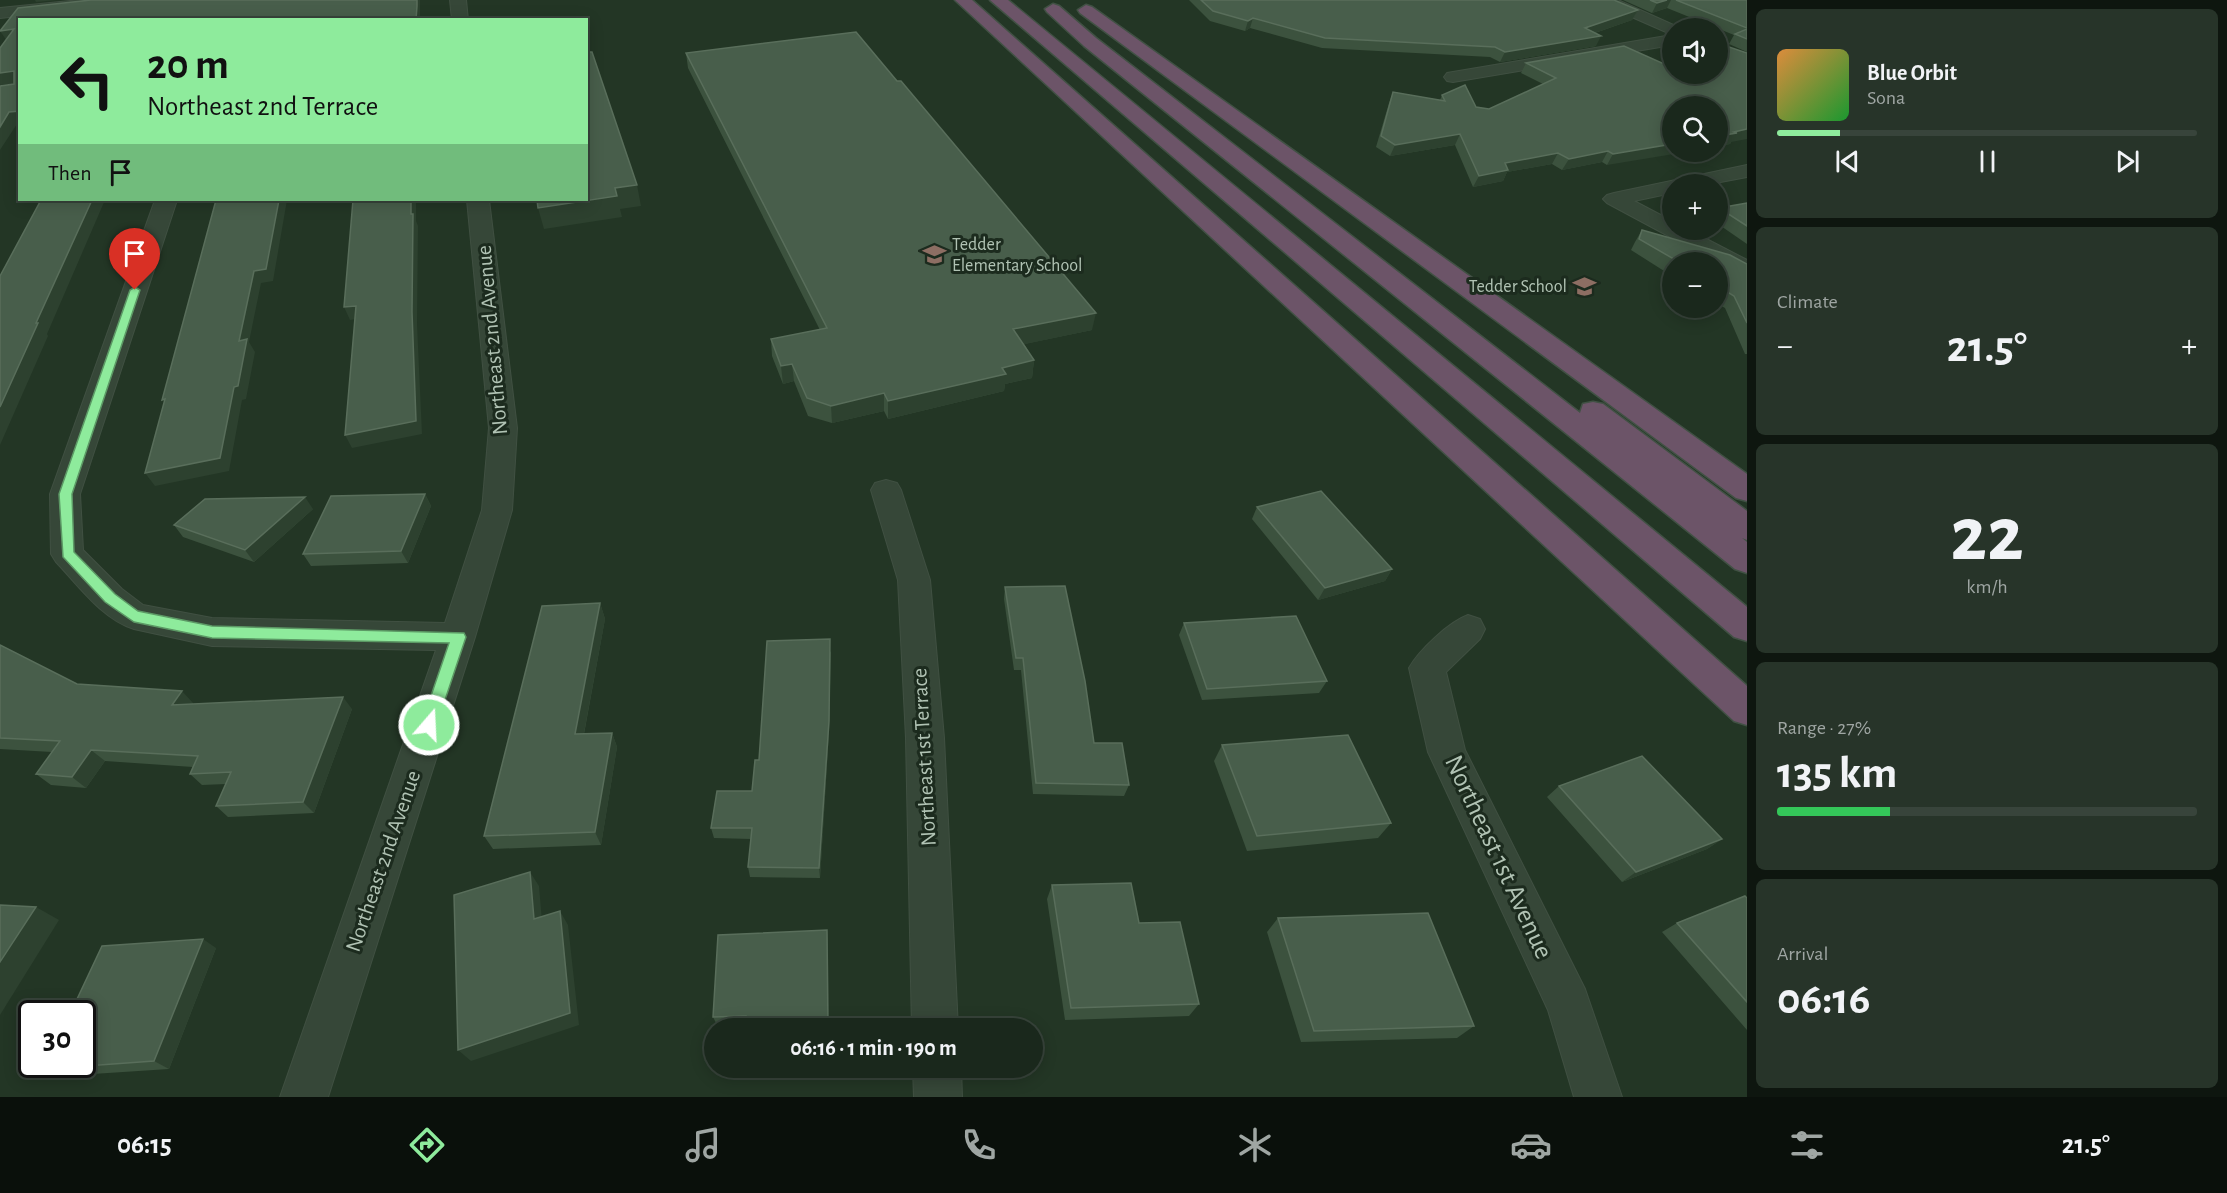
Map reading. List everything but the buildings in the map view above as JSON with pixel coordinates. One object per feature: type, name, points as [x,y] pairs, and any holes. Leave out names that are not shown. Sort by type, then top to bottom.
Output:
[{"type":"highway","points":[[945,0],[1030,61]]},
{"type":"highway","points":[[963,0],[1747,709]]},
{"type":"highway","points":[[998,0],[1747,627]]},
{"type":"highway","points":[[1056,3],[1093,10],[1747,490]]},
{"type":"highway","points":[[1056,3],[1747,528]]},
{"type":"highway","points":[[1056,3],[1100,49],[1747,560]]},
{"type":"street","points":[[0,13],[124,0]]},
{"type":"street","points":[[458,0],[460,18]]},
{"type":"street","points":[[1605,0],[1662,25]]},
{"type":"street","points":[[1453,77],[1662,42]]},
{"type":"street","points":[[1728,175],[1747,171]]},
{"type":"street","points":[[1662,189],[1614,199],[1662,224]]},
{"type":"street","points":[[166,201],[65,494],[68,554],[110,598],[134,616],[212,632],[458,637]]},
{"type":"street","name":"Northeast 2nd Avenue","points":[[304,1097],[458,637],[497,510],[502,428],[478,201]]},
{"type":"street","points":[[1692,240],[1747,269]]},
{"type":"street","name":"Northeast 1st Terrace","points":[[886,490],[914,580],[925,738],[935,1018]]},
{"type":"street","name":"Northeast 1st Avenue","points":[[1468,629],[1427,668],[1447,752],[1569,1005],[1598,1097]]},
{"type":"street","points":[[937,1078],[938,1097]]},
{"type":"place","name":"Tedder Elementary School","points":[[934,255]]},
{"type":"place","name":"Tedder School","points":[[1585,287]]},
{"type":"route","points":[[135,290],[65,494],[68,554],[110,598],[134,616],[212,632],[458,637],[429,725]]}]
